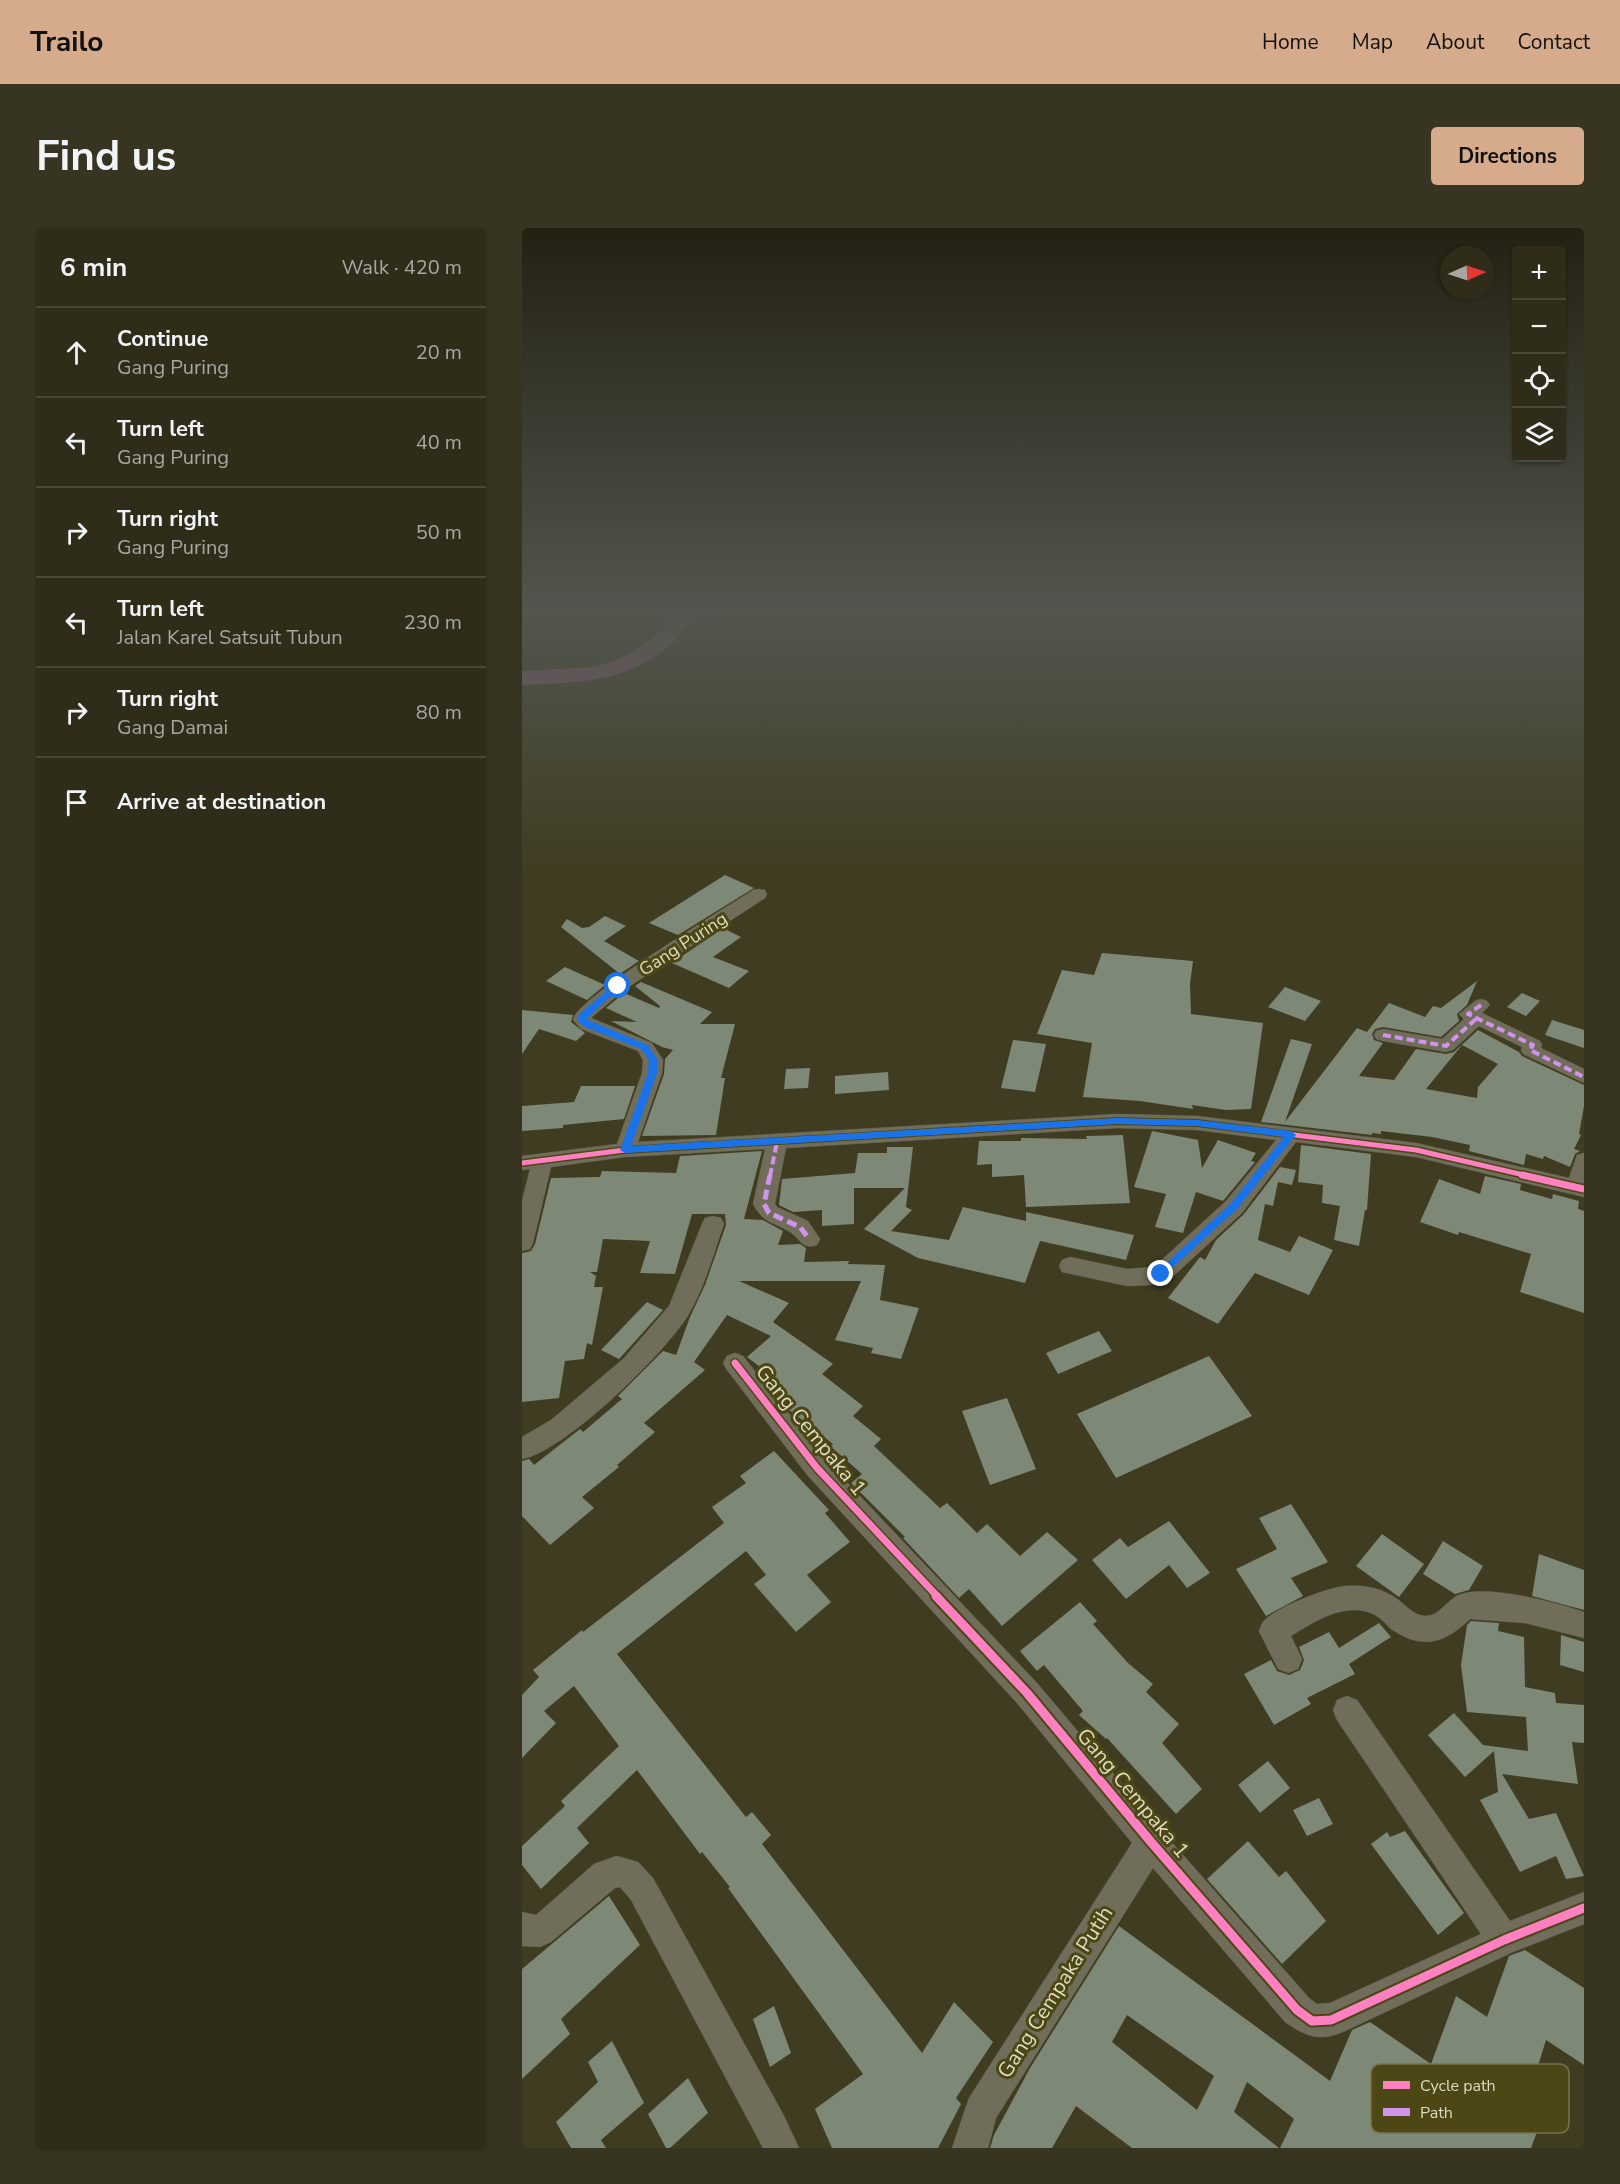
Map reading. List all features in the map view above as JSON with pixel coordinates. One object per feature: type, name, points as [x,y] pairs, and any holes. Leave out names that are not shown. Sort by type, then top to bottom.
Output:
[{"type":"street","name":"Gang Puring","points":[[625,1150],[652,1073],[653,1060],[645,1047],[588,1025],[582,1020],[582,1016],[618,986],[759,894]]},
{"type":"street","points":[[1383,1035],[1446,1046],[1479,1011],[1533,1045],[1530,1050],[1584,1077]]},
{"type":"street","points":[[522,1163],[625,1150],[1117,1121],[1197,1123],[1416,1150],[1581,1188],[1584,1160]]},
{"type":"street","points":[[1070,1266],[1135,1278],[1147,1279],[1161,1274],[1234,1207],[1291,1135]]},
{"type":"street","points":[[777,1142],[764,1204],[769,1213],[800,1227],[809,1239]]},
{"type":"street","points":[[522,1243],[543,1159]]},
{"type":"street","points":[[522,1448],[528,1447],[560,1427],[631,1366],[678,1312],[713,1224]]},
{"type":"street","name":"Gang Cempaka 1","points":[[735,1363],[817,1468],[1027,1693],[1151,1842],[1298,2010],[1312,2021],[1331,2020],[1504,1940],[1584,1908]]},
{"type":"street","points":[[1288,1659],[1273,1631],[1331,1600],[1369,1600],[1383,1605],[1416,1629],[1426,1631],[1445,1622],[1464,1606],[1530,1609],[1554,1614],[1584,1625]]},
{"type":"street","points":[[1347,1710],[1504,1940]]},
{"type":"street","name":"Gang Cempaka Putih","points":[[970,2148],[981,2110],[1151,1842]]},
{"type":"street","points":[[522,1928],[527,1932],[540,1931],[548,1926],[605,1875],[614,1870],[632,1874],[781,2148]]},
{"type":"building","points":[[725,875],[754,888],[678,935],[649,923]]},
{"type":"building","points":[[605,916],[626,926],[604,941],[639,961],[620,974],[561,927],[567,919],[582,928],[589,927]]},
{"type":"building","points":[[723,928],[741,937],[713,957],[749,971],[729,988],[672,963]]},
{"type":"building","points":[[1102,953],[1193,961],[1190,984],[1191,1014],[1263,1023],[1251,1109],[1226,1110],[1192,1105],[1193,1109],[1140,1101],[1083,1097],[1092,1043],[1037,1034],[1062,970],[1094,975]]},
{"type":"building","points":[[565,967],[605,985],[587,1000],[546,981]]},
{"type":"building","points":[[1477,981],[1467,1005],[1457,1014],[1459,1021],[1441,1037],[1383,1027],[1375,1029],[1372,1034],[1374,1040],[1383,1043],[1359,1076],[1394,1080],[1416,1049],[1446,1054],[1454,1052],[1478,1030],[1519,1052],[1522,1056],[1584,1085],[1584,1106],[1579,1134],[1581,1135],[1574,1149],[1580,1151],[1575,1154],[1570,1167],[1544,1156],[1543,1159],[1526,1154],[1524,1165],[1469,1151],[1470,1145],[1432,1137],[1381,1131],[1381,1134],[1372,1133],[1372,1135],[1261,1122],[1291,1039],[1312,1044],[1285,1122],[1357,1028],[1367,1032],[1389,1003],[1425,1017],[1433,1006],[1441,1008]],"holes":[[[1462,1045],[1498,1064],[1478,1087],[1477,1098],[1426,1089]]]},
{"type":"building","points":[[641,982],[712,1012],[700,1024],[735,1024],[721,1078],[725,1078],[716,1135],[642,1136],[664,1074],[665,1059],[673,1050],[662,1047],[611,1021],[637,1022],[606,1008],[624,993],[659,1008],[660,1006],[635,986]]},
{"type":"building","points":[[1285,987],[1321,1001],[1305,1021],[1268,1007]]},
{"type":"building","points":[[1522,993],[1540,1001],[1526,1016],[1507,1007]]},
{"type":"building","points":[[522,1010],[573,1015],[571,1022],[585,1033],[576,1041],[539,1029],[522,1054]]},
{"type":"building","points":[[1552,1020],[1584,1030],[1584,1048],[1545,1035]]},
{"type":"building","points":[[1013,1040],[1046,1044],[1035,1092],[1001,1088]]},
{"type":"building","points":[[810,1068],[808,1088],[784,1089],[786,1069]]},
{"type":"building","points":[[888,1072],[889,1090],[835,1094],[835,1076]]},
{"type":"building","points":[[581,1086],[635,1086],[624,1119],[563,1125],[563,1128],[522,1131],[522,1106],[574,1102]]},
{"type":"building","points":[[1152,1131],[1198,1140],[1202,1168],[1218,1140],[1256,1153],[1251,1161],[1255,1162],[1223,1201],[1196,1192],[1183,1233],[1155,1227],[1166,1194],[1134,1187]]},
{"type":"building","points":[[1123,1135],[1130,1203],[1026,1207],[1024,1175],[992,1177],[992,1164],[977,1165],[979,1141],[1021,1141],[1021,1138],[1087,1139],[1086,1136]]},
{"type":"building","points":[[1301,1145],[1371,1154],[1367,1210],[1365,1210],[1359,1246],[1334,1240],[1340,1206],[1322,1203],[1323,1185],[1298,1182]]},
{"type":"building","points":[[887,1147],[913,1147],[906,1207],[912,1210],[891,1231],[949,1240],[963,1207],[1026,1221],[1026,1212],[1134,1235],[1126,1260],[1040,1241],[1025,1283],[918,1258],[864,1229],[905,1188],[854,1188],[854,1224],[822,1226],[822,1210],[793,1212],[779,1205],[782,1179],[855,1173],[858,1153],[887,1153]]},
{"type":"building","points":[[762,1151],[744,1219],[763,1220],[783,1231],[778,1245],[800,1244],[806,1248],[804,1262],[849,1261],[848,1264],[885,1265],[880,1300],[919,1308],[901,1359],[871,1353],[873,1348],[835,1340],[861,1281],[739,1281],[789,1303],[773,1322],[833,1364],[822,1374],[863,1406],[853,1416],[881,1439],[874,1446],[940,1508],[947,1503],[977,1533],[987,1524],[1020,1556],[1047,1532],[1078,1560],[1002,1626],[969,1589],[959,1598],[903,1538],[905,1537],[851,1483],[862,1474],[830,1446],[833,1444],[788,1409],[792,1405],[770,1386],[777,1380],[747,1357],[771,1336],[727,1315],[694,1362],[705,1370],[644,1423],[655,1432],[617,1465],[619,1467],[582,1497],[594,1508],[550,1545],[522,1516],[522,1461],[529,1459],[534,1465],[580,1429],[583,1432],[622,1399],[618,1396],[663,1351],[676,1355],[705,1285],[726,1225],[725,1214],[692,1214],[675,1274],[640,1273],[650,1241],[603,1239],[597,1272],[590,1272],[596,1276],[594,1287],[603,1287],[592,1345],[587,1343],[584,1359],[565,1361],[559,1398],[522,1402],[522,1253],[531,1251],[535,1244],[551,1178],[600,1177],[602,1171],[676,1173],[680,1156]]},
{"type":"building","points":[[1280,1167],[1296,1170],[1292,1185],[1278,1182],[1273,1206],[1265,1204],[1258,1240],[1290,1252],[1299,1236],[1333,1250],[1309,1295],[1255,1273],[1218,1324],[1168,1298],[1200,1257],[1205,1260],[1216,1240],[1244,1214]]},
{"type":"building","points":[[1485,1176],[1521,1184],[1520,1190],[1552,1199],[1553,1194],[1579,1201],[1578,1209],[1584,1211],[1584,1313],[1520,1292],[1531,1254],[1459,1232],[1458,1235],[1420,1222],[1439,1179],[1480,1194]]},
{"type":"building","points":[[647,1302],[663,1310],[621,1357],[619,1359],[601,1350]]},
{"type":"building","points":[[1099,1331],[1112,1351],[1058,1374],[1046,1353]]},
{"type":"building","points":[[1209,1356],[1252,1416],[1116,1478],[1077,1414]]},
{"type":"building","points":[[1007,1398],[1036,1469],[990,1485],[962,1411]]},
{"type":"building","points":[[774,1451],[829,1510],[825,1513],[850,1542],[807,1575],[831,1602],[796,1632],[754,1584],[766,1575],[746,1551],[617,1654],[746,1817],[752,1812],[771,1835],[762,1844],[922,2053],[954,2002],[993,2042],[956,2098],[961,2104],[938,2148],[832,2148],[815,2109],[863,2074],[728,1888],[730,1887],[702,1852],[700,1854],[637,1770],[577,1828],[589,1843],[541,1889],[522,1865],[522,1846],[565,1806],[561,1801],[619,1746],[574,1686],[544,1711],[556,1723],[522,1758],[522,1695],[539,1677],[533,1670],[582,1630],[583,1632],[724,1523],[712,1507],[746,1483],[740,1476]]},
{"type":"building","points":[[1291,1504],[1328,1562],[1291,1578],[1303,1596],[1266,1616],[1236,1569],[1277,1549],[1259,1518]]},
{"type":"building","points":[[1169,1521],[1210,1573],[1187,1588],[1169,1565],[1126,1599],[1092,1560],[1120,1538],[1128,1547]]},
{"type":"building","points":[[1382,1534],[1424,1564],[1399,1597],[1356,1566]]},
{"type":"building","points":[[1443,1541],[1483,1566],[1469,1590],[1455,1594],[1423,1574]]},
{"type":"building","points":[[1539,1554],[1584,1570],[1584,1610],[1532,1596]]},
{"type":"building","points":[[1080,1602],[1097,1621],[1093,1624],[1128,1663],[1153,1684],[1146,1692],[1179,1724],[1162,1743],[1202,1789],[1176,1814],[1107,1738],[1079,1715],[1083,1711],[1044,1665],[1037,1671],[1020,1651]]},
{"type":"building","points":[[1471,1621],[1499,1623],[1498,1631],[1524,1637],[1525,1687],[1555,1693],[1556,1703],[1584,1705],[1584,1743],[1572,1742],[1578,1784],[1502,1774],[1529,1819],[1556,1813],[1584,1876],[1566,1879],[1556,1856],[1520,1872],[1480,1800],[1498,1792],[1494,1751],[1465,1777],[1428,1735],[1454,1713],[1483,1745],[1528,1751],[1526,1717],[1467,1712],[1461,1665],[1467,1625]]},
{"type":"building","points":[[1379,1623],[1391,1637],[1349,1664],[1355,1674],[1307,1698],[1311,1704],[1274,1725],[1244,1674],[1271,1660],[1277,1671],[1289,1675],[1300,1670],[1304,1660],[1299,1647],[1329,1632],[1339,1648]]},
{"type":"building","points":[[1561,1635],[1584,1642],[1584,1672],[1560,1665]]},
{"type":"building","points":[[1268,1761],[1290,1788],[1260,1813],[1238,1785]]},
{"type":"building","points":[[1319,1798],[1333,1824],[1307,1836],[1293,1810]]},
{"type":"building","points":[[1405,1831],[1464,1913],[1438,1935],[1371,1844],[1387,1832],[1390,1837]]},
{"type":"building","points":[[1248,1841],[1279,1877],[1286,1871],[1326,1921],[1282,1964],[1207,1879]]},
{"type":"building","points":[[609,1896],[640,1945],[561,2019],[570,2034],[522,2079],[522,1969]]},
{"type":"building","points":[[1119,1926],[1330,2081],[1352,2030],[1370,2022],[1431,2064],[1371,2064],[1371,2133],[1537,2133],[1531,2148],[1280,2148],[1294,2119],[1247,2082],[1234,2112],[1279,2148],[1132,2148],[1076,2106],[1052,2148],[990,2148],[994,2135],[1030,2068]],"holes":[[[1127,2015],[1214,2076],[1197,2110],[1112,2042]]]},
{"type":"building","points":[[1525,1950],[1584,1988],[1584,2065],[1546,2040],[1539,2064],[1431,2064],[1456,1996],[1487,2017],[1509,1956]]},
{"type":"building","points":[[774,2006],[791,2053],[770,2067],[753,2019]]},
{"type":"building","points":[[612,2041],[644,2103],[601,2140],[606,2148],[571,2148],[556,2122],[598,2082],[588,2062]]},
{"type":"building","points":[[688,2078],[708,2113],[670,2148],[666,2148],[648,2114]]},
{"type":"marked path","points":[[1481,1005],[1468,1014],[1533,1045],[1530,1050],[1584,1077]]},
{"type":"marked path","points":[[1383,1035],[1446,1046],[1477,1018]]},
{"type":"marked path","points":[[777,1142],[764,1204],[769,1213],[800,1227],[809,1239]]},
{"type":"cycle path","points":[[522,1163],[625,1150],[1117,1121],[1197,1123],[1416,1150],[1584,1189]]},
{"type":"cycle path","points":[[735,1363],[817,1468],[1027,1693],[1151,1842],[1297,2010],[1312,2021],[1331,2020],[1504,1940],[1584,1908]]},
{"type":"route","points":[[618,986],[582,1016],[582,1020],[588,1025],[645,1047],[653,1060],[652,1073],[625,1150],[1117,1121],[1197,1123],[1291,1135],[1234,1207],[1161,1274]]}]
